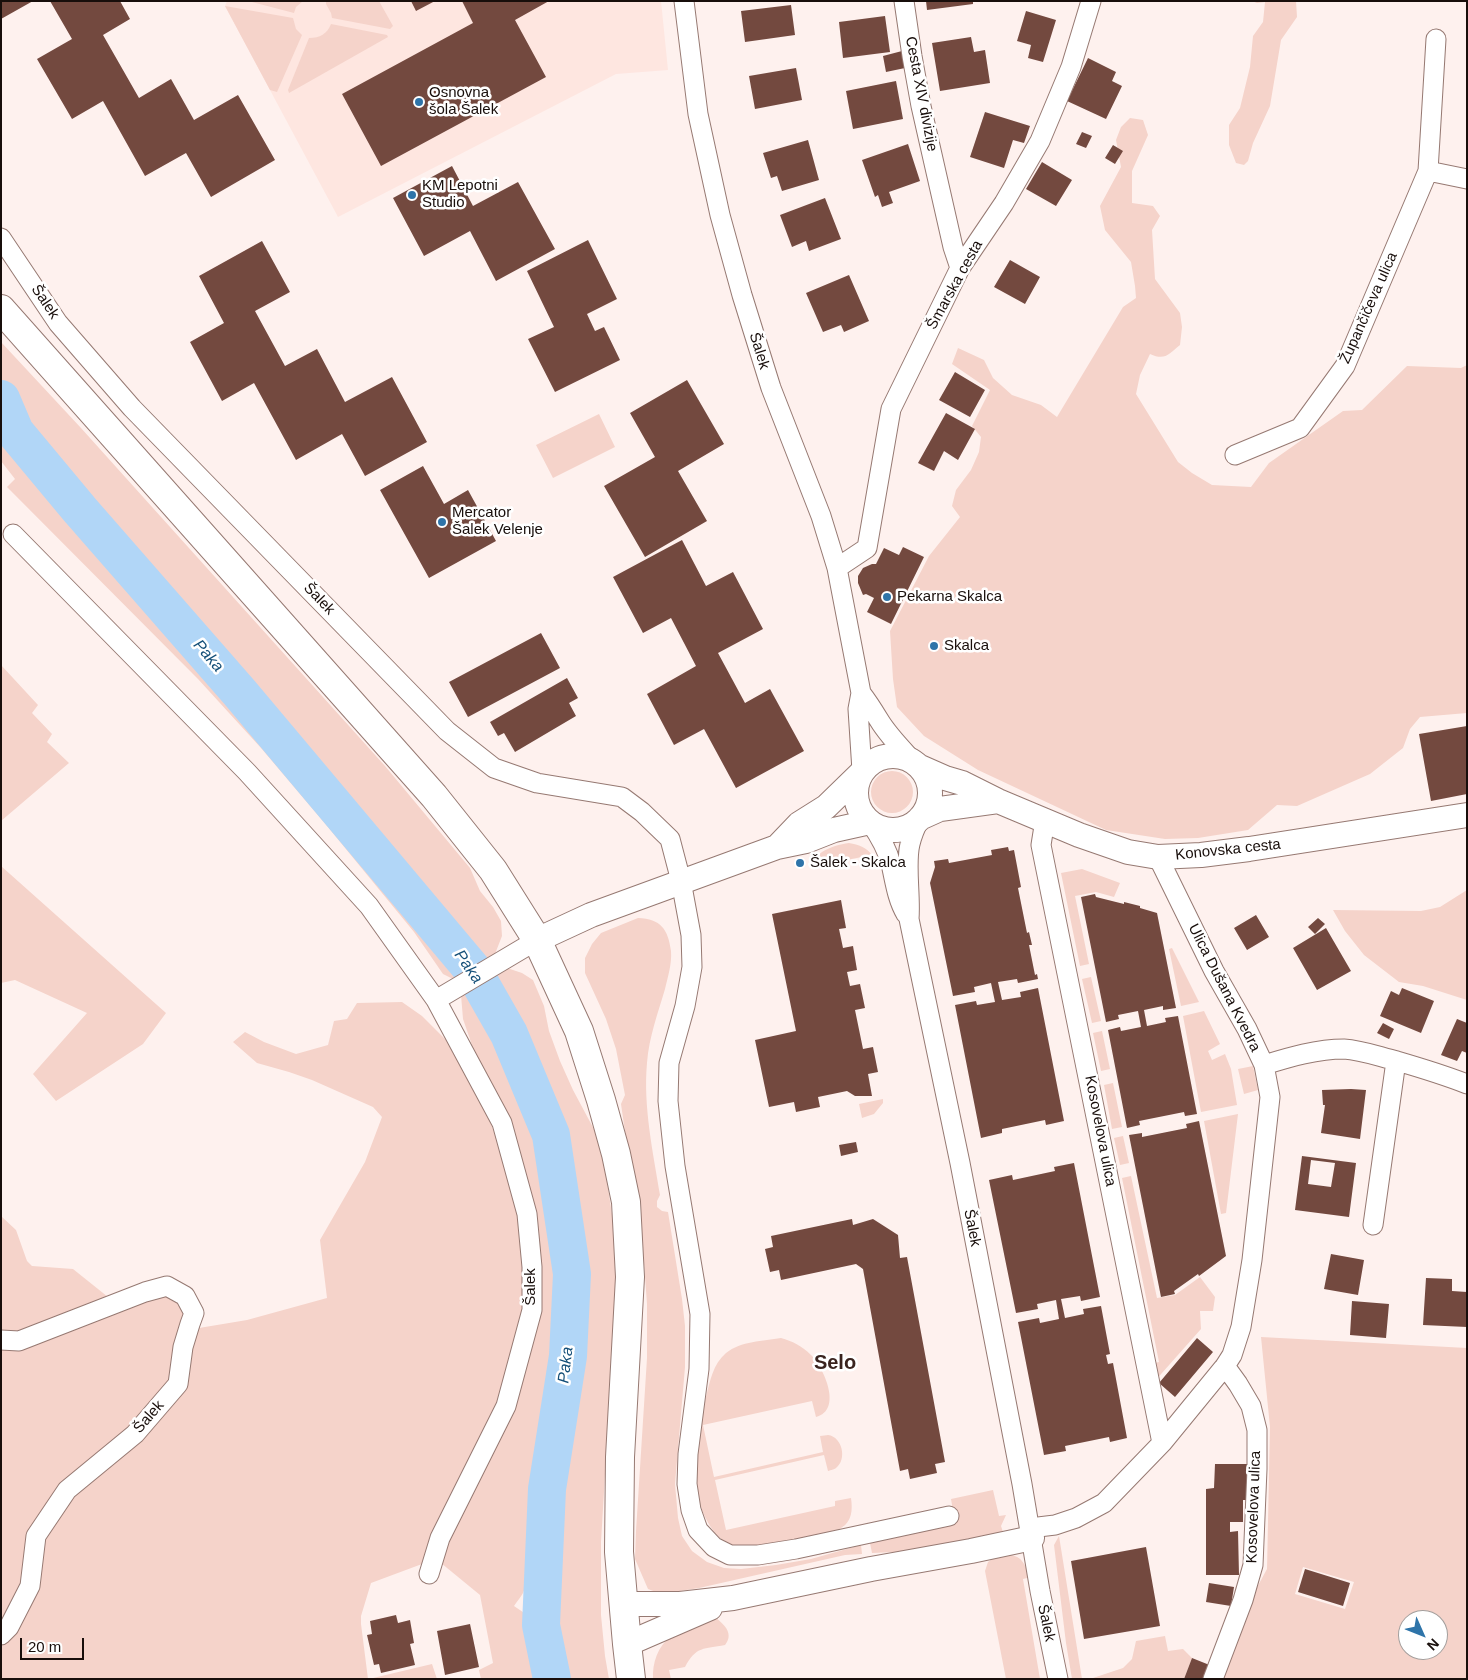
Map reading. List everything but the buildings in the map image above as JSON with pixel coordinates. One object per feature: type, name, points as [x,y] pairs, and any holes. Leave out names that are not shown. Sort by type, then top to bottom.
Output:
[{"type":"main road","points":[[1,309],[434,796],[494,870],[537,940],[579,1031],[602,1100],[626,1202],[630,1277],[620,1457],[619,1552],[631,1679]]},
{"type":"street","name":"Šalek","points":[[684,1],[698,114],[723,224],[742,295],[771,388],[821,516],[837,568],[861,693]]},
{"type":"street","name":"Cesta XIV divizije","points":[[904,1],[921,106],[953,247],[960,268]]},
{"type":"street","name":"Šmarska cesta","points":[[837,568],[867,548],[891,409],[960,268],[1004,203],[1040,140],[1070,67],[1091,1]]},
{"type":"street","name":"Župančičeva ulica","points":[[1235,455],[1300,428],[1345,366],[1428,171],[1436,39]]},
{"type":"street","points":[[1428,171],[1467,179]]},
{"type":"street","name":"Šalek","points":[[1,238],[58,322],[132,408],[447,731],[494,768],[537,782],[622,798],[642,812],[670,839],[682,881],[692,935],[692,967],[685,1006],[669,1063],[668,1101],[675,1166],[700,1314],[699,1369],[688,1454],[691,1510],[698,1530],[714,1547],[730,1555],[758,1555],[796,1549],[949,1516]]},
{"type":"street","name":"Šalek","points":[[13,534],[247,772],[369,906],[436,1000],[502,1123],[527,1214],[532,1267],[532,1310],[506,1406],[440,1538],[429,1574]]},
{"type":"street","points":[[436,1000],[537,940],[591,915],[777,846],[806,841],[834,830],[870,822],[890,830],[912,825],[927,809],[930,798],[927,776],[894,741],[861,693]]},
{"type":"street","points":[[861,693],[858,709],[862,772],[856,792],[857,804],[884,845],[900,904],[909,919]]},
{"type":"street","points":[[777,846],[799,824],[826,807],[870,764],[880,758],[902,756],[916,764]]},
{"type":"street","name":"Konovska cesta","points":[[916,764],[1106,846],[1158,857],[1201,855],[1250,849],[1467,815]]},
{"type":"street","points":[[909,919],[909,844],[920,818],[940,809],[998,801]]},
{"type":"street","name":"Kosovelova ulica","points":[[1045,820],[1041,846],[1162,1443]]},
{"type":"street","name":"Ulica Dušana Kvedra","points":[[1158,857],[1214,971],[1264,1065],[1290,1057],[1344,1049],[1371,1054],[1443,1074],[1467,1084]]},
{"type":"street","name":"Šalek","points":[[909,919],[960,1163],[1058,1679]]},
{"type":"street","points":[[1373,1226],[1396,1061]]},
{"type":"street","points":[[624,1604],[680,1604],[733,1598],[871,1569],[1031,1533],[1076,1518],[1104,1503],[1162,1443],[1232,1355],[1241,1326],[1252,1260],[1270,1097],[1264,1065]]},
{"type":"street","name":"Šalek","points":[[1,1340],[19,1341],[146,1292],[167,1286],[185,1296],[194,1313],[184,1347],[178,1384],[135,1434],[67,1490],[36,1536],[30,1586],[9,1627],[1,1635]]},
{"type":"street","name":"Kosovelova ulica","points":[[1214,1679],[1243,1600],[1253,1565],[1257,1470],[1256,1430],[1251,1406],[1225,1366]]},
{"type":"street","points":[[627,1644],[733,1598]]},
{"type":"shaded area","name":"Osnovna šola Šalek","points":[[227,1],[661,1],[668,70],[616,74],[338,217],[225,6]]},
{"type":"shaded area","points":[[248,1],[303,1],[296,7],[294,13]]},
{"type":"shaded area","points":[[326,1],[379,1],[393,26],[390,29],[332,18]]},
{"type":"shaded area","points":[[1252,1],[1296,1],[1297,17],[1281,40],[1270,106],[1253,143],[1248,161],[1244,165],[1236,163],[1229,145],[1229,125],[1240,108],[1250,67],[1253,36],[1263,22],[1265,2],[1257,3]]},
{"type":"shaded area","points":[[225,6],[293,18],[296,29],[302,35],[277,92],[270,90]]},
{"type":"shaded area","points":[[331,24],[387,35],[388,37],[289,93],[288,90],[309,38],[323,35]]},
{"type":"shaded area","points":[[1130,118],[1143,120],[1148,135],[1132,171],[1132,203],[1153,206],[1160,216],[1152,230],[1155,279],[1180,313],[1182,327],[1180,345],[1173,351],[1163,357],[1150,354],[1140,375],[1136,394],[1178,462],[1192,473],[1212,485],[1251,487],[1269,463],[1343,411],[1362,410],[1407,366],[1461,368],[1467,365],[1467,713],[1420,717],[1410,729],[1403,748],[1370,774],[1297,806],[1277,805],[1248,830],[1198,838],[1165,839],[1106,830],[978,770],[924,736],[897,707],[893,679],[890,631],[929,556],[960,517],[952,506],[956,490],[971,470],[979,452],[981,437],[972,426],[990,390],[952,364],[958,348],[984,360],[993,378],[1012,395],[1041,405],[1057,417],[1123,307],[1136,298],[1131,262],[1105,230],[1100,206],[1121,167],[1116,140],[1121,127]]},
{"type":"shaded area","points":[[1,342],[81,428],[385,766],[470,868],[480,891],[501,921],[502,936],[495,954],[482,966],[437,907],[284,728],[257,702],[86,509],[23,426],[1,383]]},
{"type":"shaded area","points":[[599,414],[615,447],[553,478],[536,445]]},
{"type":"shaded area","points":[[1,420],[78,520],[170,623],[338,822],[424,918],[465,976],[457,981],[443,974],[414,932],[261,748],[198,679],[7,487],[15,479],[1,461]]},
{"type":"shaded area","points":[[1,665],[38,705],[32,713],[52,734],[47,742],[69,763],[1,821]]},
{"type":"shaded area","points":[[896,771],[904,774],[910,780],[913,792],[910,804],[904,810],[888,813],[880,810],[874,804],[871,788],[874,780],[880,774]]},
{"type":"shaded area","points":[[849,843],[862,847],[872,855],[811,867],[810,861],[822,852],[835,846]]},
{"type":"shaded area","points":[[1,866],[166,1013],[143,1044],[56,1101],[33,1074],[87,1013],[15,980],[1,983]]},
{"type":"shaded area","points":[[1082,869],[1120,883],[1114,897],[1096,892],[1075,896],[1089,964],[1080,966],[1061,873]]},
{"type":"shaded area","points":[[1467,890],[1467,1000],[1423,986],[1399,982],[1364,955],[1345,931],[1333,910],[1421,911],[1440,907]]},
{"type":"shaded area","points":[[638,918],[652,920],[662,927],[668,937],[671,951],[671,961],[665,989],[650,1044],[647,1063],[646,1096],[649,1129],[660,1195],[657,1207],[662,1211],[668,1212],[685,1326],[685,1367],[675,1484],[678,1518],[682,1536],[692,1551],[707,1562],[724,1568],[741,1569],[776,1565],[811,1559],[861,1545],[862,1554],[845,1555],[699,1588],[667,1593],[648,1589],[635,1559],[647,1358],[647,1304],[644,1263],[621,1104],[625,1095],[616,1049],[606,1019],[585,973],[585,958],[592,944],[601,933]]},
{"type":"shaded area","points":[[1172,948],[1199,1002],[1181,1006],[1169,949]]},
{"type":"shaded area","points":[[504,967],[522,973],[533,980],[544,1006],[549,1031],[560,1061],[596,1133],[606,1175],[613,1221],[616,1340],[601,1542],[601,1615],[609,1679],[562,1679],[553,1631],[551,1593],[554,1520],[577,1335],[579,1265],[567,1188],[552,1116],[521,1035],[489,976]]},
{"type":"shaded area","points":[[1091,977],[1101,1021],[1092,1023],[1082,979]]},
{"type":"shaded area","points":[[470,987],[504,1040],[543,1142],[565,1271],[562,1347],[552,1349],[542,1432],[540,1489],[531,1498],[531,1559],[527,1583],[514,1606],[536,1621],[536,1632],[545,1679],[481,1679],[479,1670],[493,1663],[480,1595],[441,1563],[442,1550],[538,1308],[509,1122],[473,1048],[463,1019],[461,995]]},
{"type":"shaded area","points":[[402,1002],[422,1016],[448,1042],[485,1107],[506,1166],[519,1220],[526,1273],[525,1317],[489,1431],[429,1558],[422,1564],[371,1583],[361,1616],[368,1679],[1,1679],[1,1216],[16,1230],[27,1261],[32,1266],[73,1269],[113,1301],[173,1292],[192,1323],[199,1328],[247,1320],[327,1298],[320,1240],[365,1162],[382,1117],[373,1107],[312,1080],[257,1063],[233,1042],[245,1032],[264,1042],[296,1054],[328,1045],[334,1021],[347,1019],[357,1003]]},
{"type":"shaded area","points":[[1204,1011],[1220,1044],[1208,1051],[1212,1060],[1225,1054],[1231,1069],[1237,1105],[1201,1112],[1183,1016]]},
{"type":"shaded area","points":[[1102,1031],[1110,1069],[1101,1071],[1093,1033]]},
{"type":"shaded area","points":[[1253,1066],[1258,1090],[1244,1094],[1238,1069]]},
{"type":"shaded area","points":[[1113,1083],[1122,1127],[1112,1129],[1104,1085]]},
{"type":"shaded area","points":[[883,1099],[883,1103],[874,1114],[862,1118],[859,1104]]},
{"type":"shaded area","points":[[1238,1114],[1226,1213],[1221,1214],[1204,1121]]},
{"type":"shaded area","points":[[1123,1136],[1129,1163],[1120,1165],[1114,1138]]},
{"type":"shaded area","points":[[1131,1176],[1157,1298],[1175,1295],[1200,1277],[1215,1297],[1213,1311],[1200,1311],[1201,1329],[1154,1382],[1151,1364],[1159,1362],[1122,1178]]},
{"type":"shaded area","points":[[1261,1337],[1467,1348],[1467,1679],[1224,1679],[1225,1664],[1248,1604],[1267,1569],[1270,1427]],"holes":[[[1303,1567],[1354,1582],[1345,1609],[1295,1594]]]},
{"type":"shaded area","points":[[781,1338],[800,1346],[816,1361],[829,1388],[830,1398],[828,1406],[824,1413],[816,1417],[812,1401],[703,1425],[714,1477],[823,1452],[820,1436],[828,1435],[837,1440],[842,1449],[842,1460],[836,1468],[828,1471],[824,1455],[715,1480],[726,1530],[835,1506],[835,1501],[851,1498],[851,1514],[845,1525],[827,1534],[784,1543],[735,1548],[715,1533],[699,1501],[695,1467],[698,1431],[709,1385],[718,1362],[722,1357],[738,1346]]},
{"type":"shaded area","points":[[993,1490],[999,1516],[1006,1515],[1001,1526],[1003,1532],[918,1551],[872,1553],[870,1543],[955,1523],[951,1499]]},
{"type":"shaded area","points":[[1059,1536],[1082,1679],[1072,1679],[1066,1643],[1054,1545]]},
{"type":"shaded area","points":[[998,1555],[1011,1555],[1022,1561],[1031,1577],[1023,1579],[1040,1679],[1006,1679],[985,1571],[988,1562]]},
{"type":"shaded area","points":[[716,1618],[728,1633],[728,1641],[725,1645],[706,1648],[697,1652],[685,1667],[669,1670],[671,1679],[653,1679],[657,1655],[666,1640],[680,1631]]},
{"type":"shaded area","points":[[1165,1636],[1168,1651],[1183,1649],[1192,1658],[1184,1679],[1090,1679],[1123,1668],[1132,1659],[1136,1641]]},
{"type":"shaded area","points":[[432,1664],[437,1679],[369,1679]]},
{"type":"waterway","name":"Paka","points":[[1,399],[15,432],[80,510],[240,693],[472,969],[509,1034],[551,1135],[572,1274],[568,1356],[547,1489],[541,1625],[552,1679]]},
{"type":"place","name":"Osnovna šola Šalek","points":[[419,102]]},
{"type":"place","name":"KM Lepotni Studio","points":[[412,195]]},
{"type":"place","name":"Mercator Šalek Velenje","points":[[442,522]]},
{"type":"place","name":"Pekarna Skalca","points":[[887,597]]},
{"type":"place","name":"Skalca","points":[[934,646]]},
{"type":"place","name":"Šalek - Skalca","points":[[800,863]]},
{"type":"district","name":"Selo","points":[[835,1363]]}]
